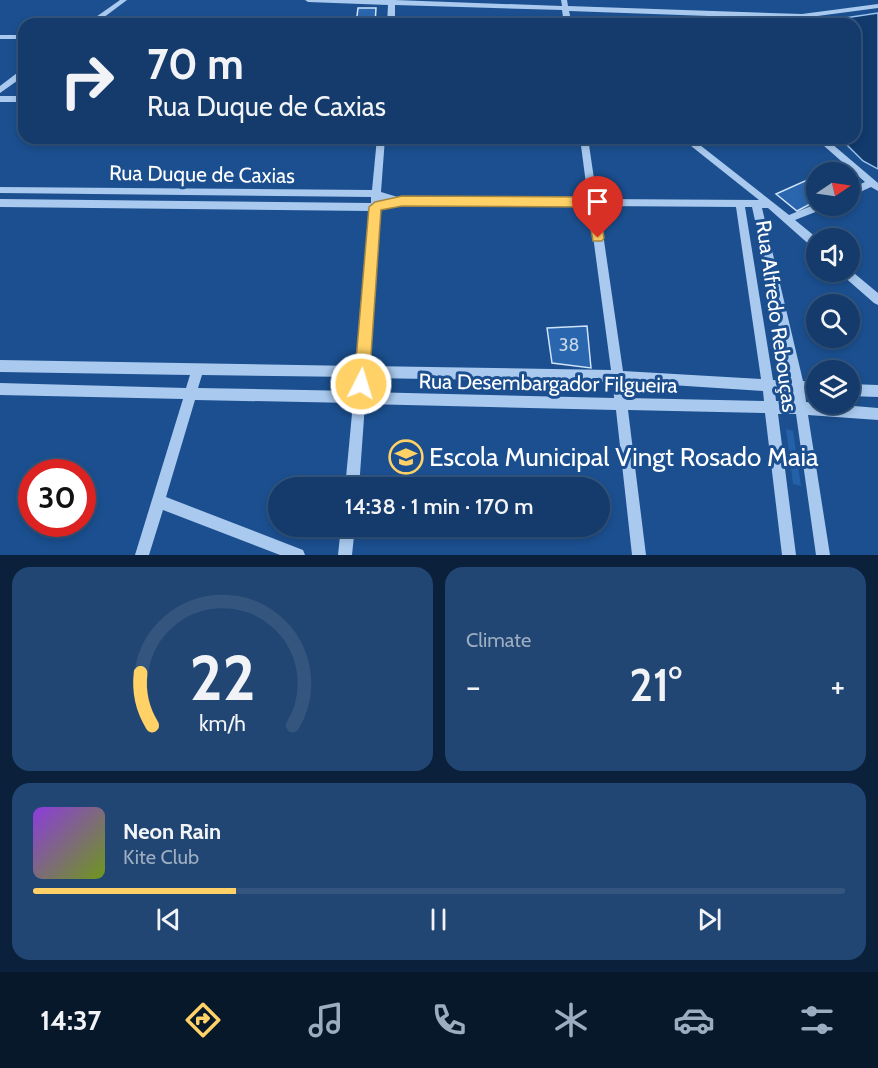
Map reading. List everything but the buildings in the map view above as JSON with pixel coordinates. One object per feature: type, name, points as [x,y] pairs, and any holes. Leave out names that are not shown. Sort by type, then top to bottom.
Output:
[{"type":"street","points":[[98,18],[124,0]]},
{"type":"street","points":[[308,0],[565,4],[801,16]]},
{"type":"street","points":[[391,18],[392,2]]},
{"type":"street","points":[[787,18],[878,6]]},
{"type":"street","points":[[0,37],[18,38]]},
{"type":"street","points":[[0,90],[18,76]]},
{"type":"street","points":[[0,99],[18,99]]},
{"type":"street","points":[[353,477],[380,144]]},
{"type":"street","points":[[585,144],[618,376],[639,555]]},
{"type":"street","points":[[693,144],[806,235]]},
{"type":"street","points":[[826,144],[875,185]]},
{"type":"street","points":[[860,190],[875,185]]},
{"type":"street","name":"Rua Duque de Caxias","points":[[0,190],[376,194],[402,201]]},
{"type":"street","name":"Rua Duque de Caxias","points":[[0,203],[375,207],[402,201],[740,204]]},
{"type":"street","name":"Rua Alfredo Rebouças","points":[[789,555],[768,386],[740,204],[756,204],[798,387],[823,555]]},
{"type":"street","points":[[756,204],[770,204]]},
{"type":"street","points":[[789,219],[806,212]]},
{"type":"street","points":[[857,282],[878,300]]},
{"type":"street","name":"Rua Desembargador Filgueira","points":[[0,366],[618,376],[806,387]]},
{"type":"street","points":[[142,555],[198,369]]},
{"type":"street","name":"Rua Desembargador Filgueira","points":[[0,389],[801,408],[878,414]]},
{"type":"street","points":[[860,391],[878,392]]},
{"type":"street","points":[[158,501],[298,555]]},
{"type":"street","points":[[345,555],[347,537]]},
{"type":"shaded area","points":[[878,13],[878,169],[863,161],[846,144],[861,144],[861,18],[845,18]]},
{"type":"shaded area","points":[[786,429],[793,431],[801,486],[793,484]]},
{"type":"place","name":"Escola Municipal Vingt Rosado Maia","points":[[406,457]]},
{"type":"route","points":[[361,384],[375,207],[402,201],[592,202],[598,238]]}]
